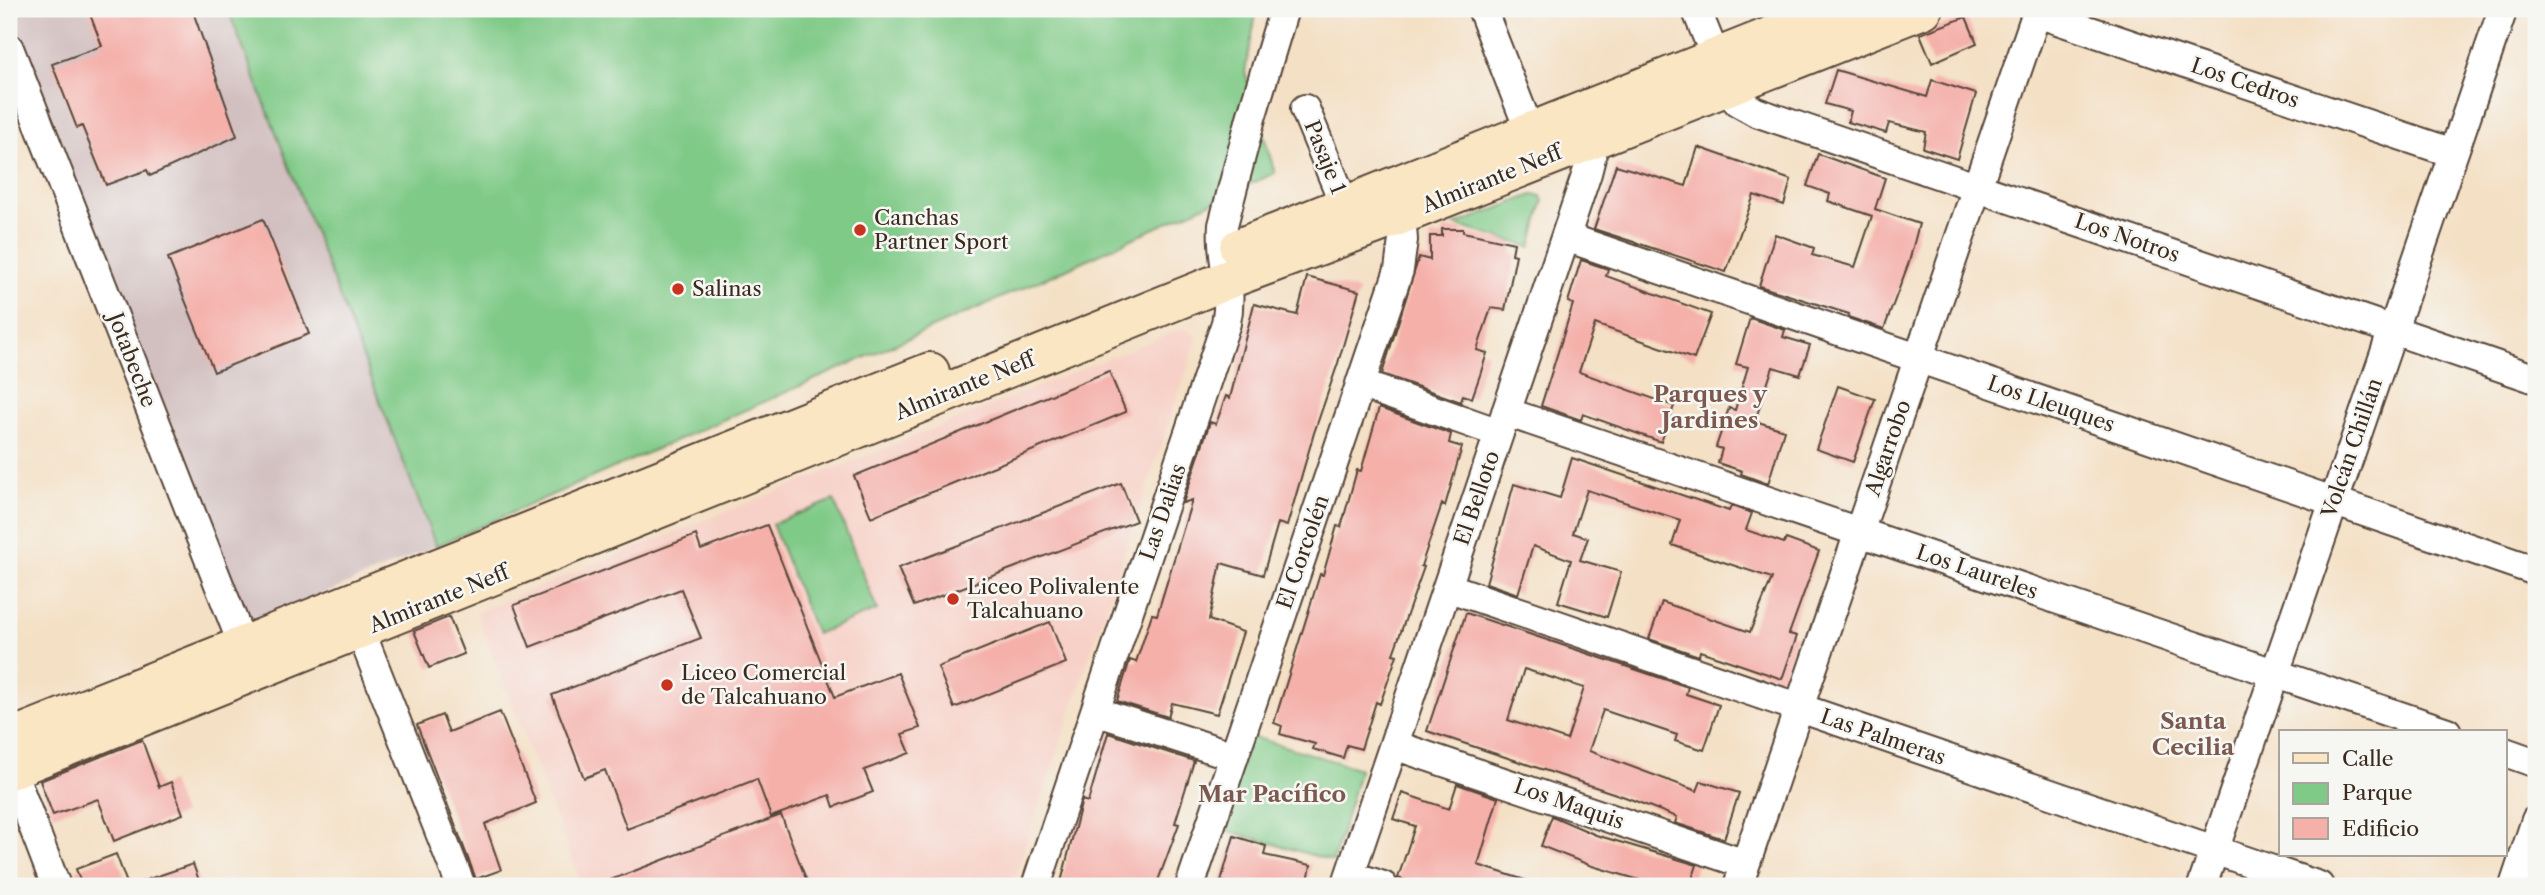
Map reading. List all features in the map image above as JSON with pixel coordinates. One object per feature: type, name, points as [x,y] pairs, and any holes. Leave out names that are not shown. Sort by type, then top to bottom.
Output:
[{"type":"street","name":"Las Dalias","points":[[1036,886],[1226,323],[1230,297],[1222,240],[1227,206],[1284,9]]},
{"type":"street","points":[[1482,9],[1530,132]]},
{"type":"street","points":[[1696,9],[1720,72]]},
{"type":"street","name":"Almirante Neff","points":[[1720,72],[1839,9]]},
{"type":"street","name":"Almirante Neff","points":[[9,761],[248,659],[1227,267],[1401,215],[1592,123],[1720,72],[1923,9]]},
{"type":"street","name":"Volcán Chillán","points":[[2202,886],[2502,9]]},
{"type":"street","name":"Los Cedros","points":[[2038,11],[2453,153]]},
{"type":"street","name":"Algarrobo","points":[[1744,879],[1799,708],[2038,11]]},
{"type":"street","name":"Jotabeche","points":[[9,48],[15,79],[248,659]]},
{"type":"street","name":"Los Notros","points":[[1720,72],[1738,102],[1756,112],[2536,379]]},
{"type":"street","name":"Pasaje 1","points":[[1305,109],[1345,206]]},
{"type":"street","name":"Almirante Neff","points":[[1227,267],[1345,206],[1530,132],[1592,123]]},
{"type":"street","name":"El Belloto","points":[[1348,881],[1587,173],[1592,123]]},
{"type":"street","name":"El Corcolén","points":[[1190,886],[1399,270],[1404,240],[1401,215]]},
{"type":"street","name":"Los Lleuques","points":[[1566,237],[2536,570]]},
{"type":"street","name":"Los Laureles","points":[[1360,384],[1503,422],[1859,532],[2441,730]]},
{"type":"street","name":"Las Palmeras","points":[[1447,587],[2319,886]]},
{"type":"street","points":[[355,617],[461,886]]},
{"type":"street","points":[[1095,711],[1234,756]]},
{"type":"street","name":"Los Maquis","points":[[1394,745],[1744,879]]},
{"type":"street","points":[[2506,752],[2536,763]]},
{"type":"street","points":[[9,761],[56,886]]},
{"type":"street","points":[[2514,886],[2536,820]]},
{"type":"street","points":[[1348,881],[1383,886]]},
{"type":"shaded area","points":[[9,9],[228,9],[436,546],[249,626],[9,26]]},
{"type":"shaded area","points":[[1184,328],[1198,337],[1012,886],[582,886],[476,612]]},
{"type":"green space","name":"Salinas","points":[[228,9],[1257,9],[1245,72],[1275,173],[1064,270],[436,546]]},
{"type":"green space","points":[[1532,195],[1541,196],[1543,202],[1531,247],[1455,225]]},
{"type":"green space","points":[[834,500],[877,610],[816,634],[772,524]]},
{"type":"green space","points":[[1250,736],[1360,769],[1333,861],[1222,829]]},
{"type":"building","points":[[88,9],[192,9],[237,136],[150,176],[147,170],[106,185],[82,126],[77,128],[52,64],[102,46]]},
{"type":"building","points":[[1966,17],[1977,43],[1932,63],[1920,34]]},
{"type":"building","points":[[1836,70],[1927,97],[1932,80],[1976,94],[1957,159],[1923,148],[1926,132],[1889,123],[1886,133],[1848,122],[1851,111],[1825,104]]},
{"type":"building","points":[[1698,147],[1791,180],[1784,205],[1754,195],[1726,272],[1594,229],[1616,165],[1686,186]]},
{"type":"building","points":[[1818,154],[1885,178],[1875,209],[1919,224],[1909,262],[1884,329],[1848,317],[1849,314],[1759,286],[1775,234],[1814,248],[1812,255],[1855,267],[1872,216],[1828,201],[1830,194],[1807,186]]},
{"type":"building","points":[[263,219],[309,334],[214,372],[168,258]]},
{"type":"building","points":[[1442,229],[1463,229],[1463,232],[1514,243],[1512,254],[1516,255],[1505,310],[1491,308],[1477,350],[1487,353],[1480,375],[1472,398],[1463,395],[1461,402],[1382,374],[1419,257],[1430,260],[1430,236],[1442,236]]},
{"type":"building","points":[[1581,260],[1608,269],[1606,276],[1711,314],[1694,359],[1595,324],[1579,372],[1674,406],[1661,442],[1583,414],[1581,420],[1541,406],[1573,304],[1568,302]]},
{"type":"building","points":[[1307,277],[1359,291],[1287,526],[1278,523],[1263,575],[1221,563],[1209,620],[1243,632],[1217,714],[1172,703],[1168,717],[1117,701],[1130,660],[1136,662],[1152,614],[1157,615],[1192,500],[1183,503],[1210,422],[1216,424],[1226,396],[1230,398],[1254,304],[1297,315]]},
{"type":"building","points":[[1750,318],[1785,330],[1783,337],[1810,345],[1800,375],[1773,367],[1755,421],[1784,430],[1768,484],[1718,463],[1722,449],[1716,447],[1729,408],[1735,410],[1748,367],[1736,364]]},
{"type":"building","points":[[1109,371],[1126,412],[871,517],[854,476]]},
{"type":"building","points":[[1838,386],[1875,399],[1853,462],[1816,449]]},
{"type":"building","points":[[1379,408],[1451,434],[1449,443],[1462,447],[1445,506],[1442,504],[1421,566],[1424,567],[1393,654],[1397,655],[1380,704],[1376,702],[1361,749],[1347,745],[1343,758],[1313,749],[1315,744],[1280,734],[1282,726],[1274,723],[1320,574],[1323,575],[1337,526],[1341,527],[1357,470],[1361,471]]},
{"type":"building","points":[[1572,458],[1729,511],[1731,506],[1752,513],[1746,530],[1784,543],[1786,539],[1819,551],[1789,634],[1797,636],[1782,679],[1700,651],[1699,656],[1649,639],[1662,602],[1750,632],[1772,578],[1672,545],[1680,520],[1587,490],[1573,533],[1588,538],[1580,560],[1621,572],[1607,617],[1558,602],[1571,560],[1533,546],[1518,594],[1486,583],[1514,484],[1560,498]]},
{"type":"building","points":[[1121,483],[1136,521],[914,606],[898,568]]},
{"type":"building","points":[[767,525],[835,697],[898,673],[920,728],[902,734],[910,753],[864,770],[873,792],[834,807],[830,795],[771,817],[757,779],[627,829],[605,770],[584,778],[552,695],[701,638],[681,589],[530,647],[514,605],[696,535],[701,550]]},
{"type":"building","points":[[1466,613],[1688,687],[1686,694],[1719,705],[1704,750],[1675,741],[1677,735],[1603,710],[1589,751],[1697,791],[1701,781],[1739,793],[1724,839],[1675,823],[1677,817],[1625,797],[1427,731]],"holes":[[[1524,669],[1584,688],[1567,740],[1508,720]]]},
{"type":"building","points":[[449,617],[464,654],[429,668],[414,631]]},
{"type":"building","points":[[1050,622],[1066,663],[954,708],[938,667]]},
{"type":"building","points":[[500,712],[536,803],[485,824],[501,870],[476,879],[417,725],[442,715],[449,732]]},
{"type":"building","points":[[1108,733],[1194,761],[1175,823],[1179,824],[1156,886],[1060,886],[1082,800],[1088,802]]},
{"type":"building","points":[[142,740],[159,787],[171,782],[183,814],[114,841],[98,799],[53,815],[40,781]]},
{"type":"building","points":[[1457,784],[1498,798],[1478,865],[1531,882],[1530,886],[1423,886],[1398,878],[1415,826],[1393,819],[1402,793],[1449,809]]},
{"type":"building","points":[[781,815],[806,879],[787,886],[600,886],[600,884]]},
{"type":"building","points":[[1552,816],[1596,835],[1697,865],[1690,886],[1660,886],[1592,866],[1541,846]]},
{"type":"building","points":[[1234,836],[1266,846],[1264,855],[1311,865],[1307,886],[1238,886],[1221,881]]},
{"type":"building","points":[[116,854],[128,886],[82,886],[76,869]]},
{"type":"building","points":[[193,864],[201,886],[137,886],[137,883]]},
{"type":"place","name":"Canchas Partner Sport","points":[[860,230]]},
{"type":"place","name":"Salinas","points":[[678,289]]},
{"type":"place","name":"Liceo Polivalente Talcahuano","points":[[953,599]]},
{"type":"place","name":"Liceo Comercial de Talcahuano","points":[[667,685]]},
{"type":"district","name":"Parques y Jardines","points":[[1710,407]]},
{"type":"district","name":"Santa Cecilia","points":[[2193,734]]},
{"type":"district","name":"Mar Pacífico","points":[[1272,794]]}]
